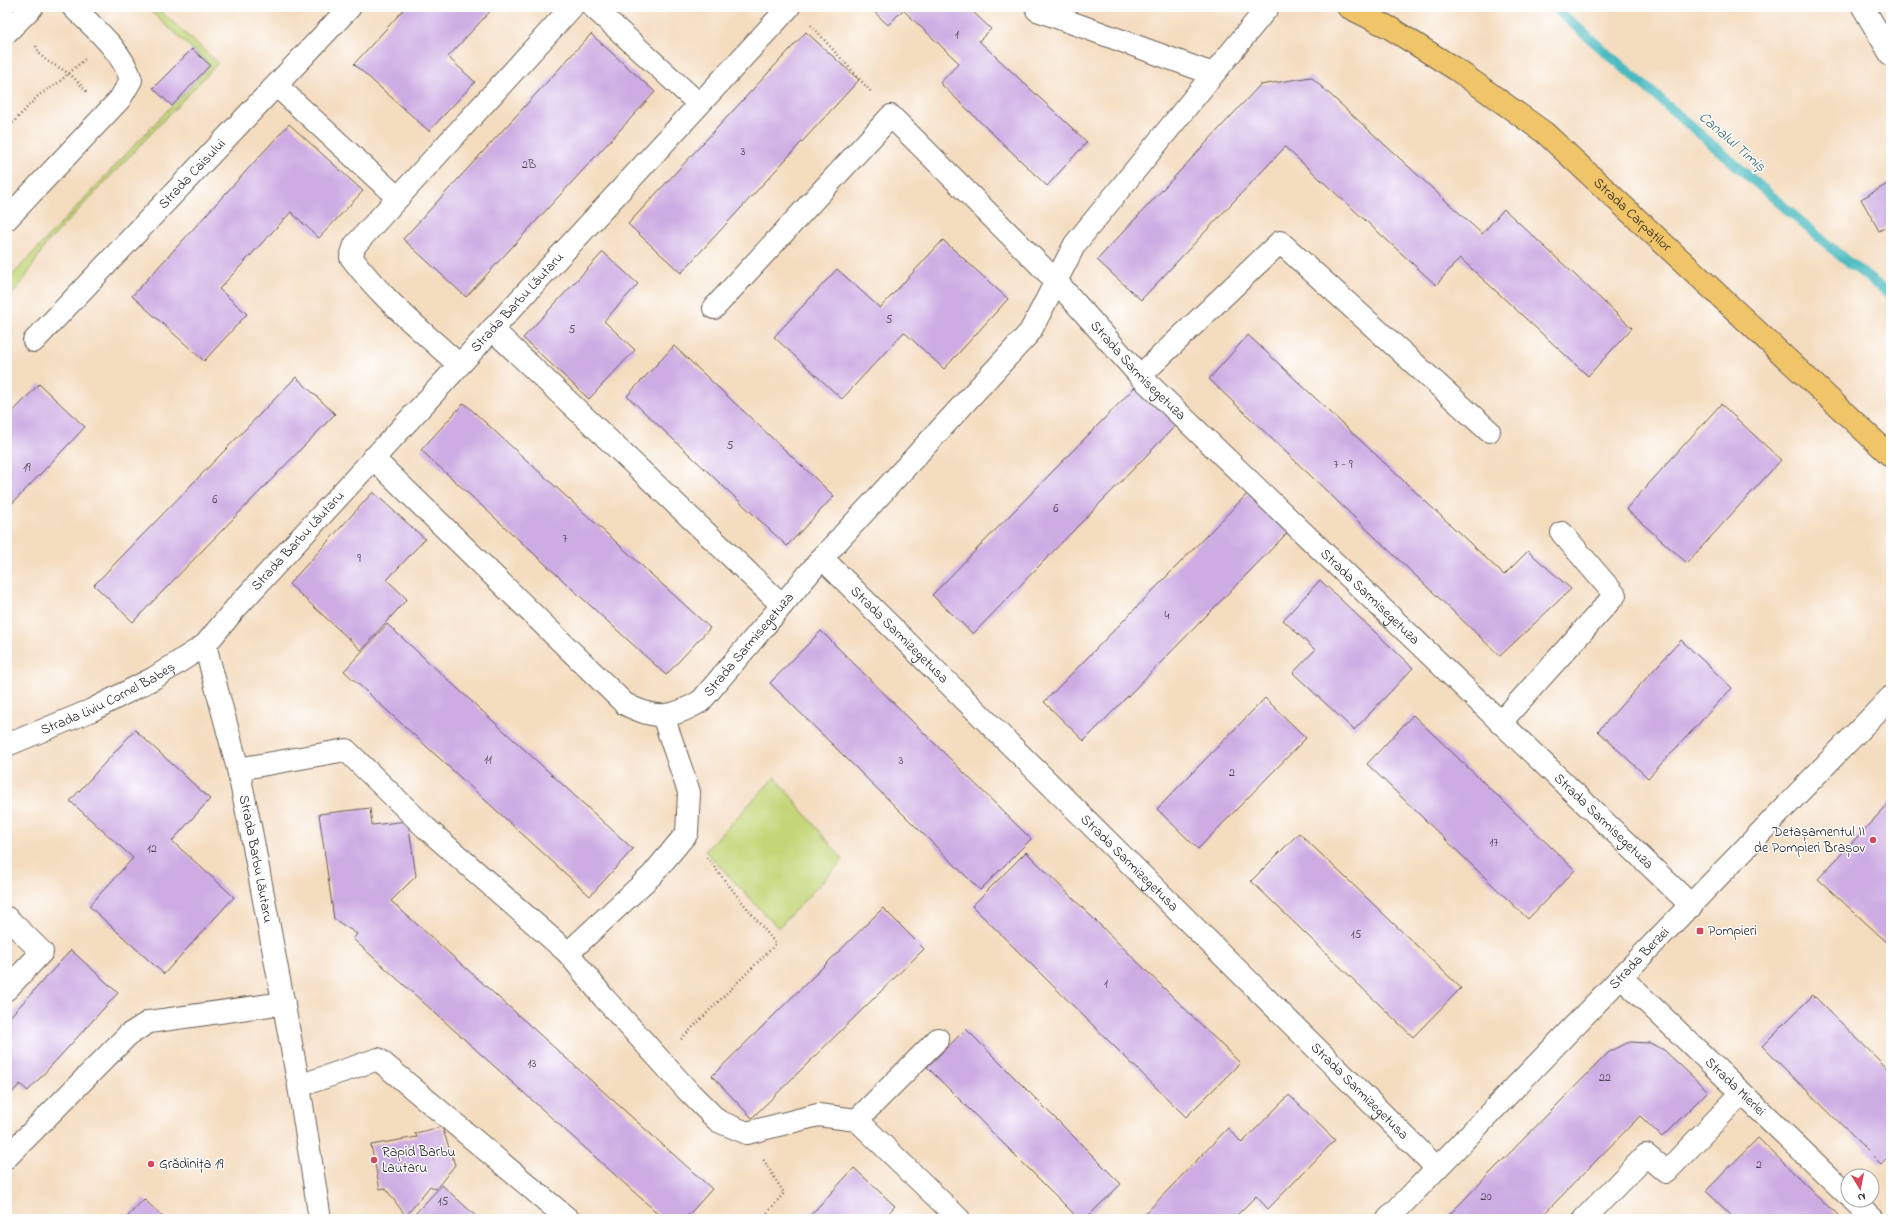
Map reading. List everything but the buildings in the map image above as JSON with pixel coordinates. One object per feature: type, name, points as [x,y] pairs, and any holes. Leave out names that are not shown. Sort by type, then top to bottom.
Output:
[{"type":"main road","name":"Strada Carpaților","points":[[1348,7],[1390,28],[1457,70],[1544,133],[1891,456]]},
{"type":"street","points":[[7,219],[120,99],[132,80],[128,67],[120,55],[73,7]]},
{"type":"street","name":"Strada Caisului","points":[[34,341],[277,86],[350,7]]},
{"type":"street","points":[[458,364],[391,304],[351,257],[356,245],[572,7]]},
{"type":"street","points":[[593,7],[699,104]]},
{"type":"street","name":"Strada Barbu Lăutaru","points":[[320,1219],[284,1003],[238,769],[205,645],[235,609],[458,364],[789,7]]},
{"type":"street","name":"Strada Sarmisegetuza","points":[[663,716],[684,711],[701,700],[822,558],[1030,332],[1075,244],[1268,7]]},
{"type":"street","points":[[1863,7],[1891,55]]},
{"type":"street","points":[[1037,10],[1213,74]]},
{"type":"street","points":[[277,86],[398,198]]},
{"type":"street","points":[[714,308],[891,116]]},
{"type":"street","name":"Strada Sarmisegetuza","points":[[891,116],[1056,281],[1140,376],[1692,906]]},
{"type":"street","points":[[1140,376],[1280,242],[1488,431]]},
{"type":"street","points":[[492,329],[782,605]]},
{"type":"street","points":[[373,458],[625,704],[644,714],[663,716],[689,792],[687,833],[652,875],[568,953]]},
{"type":"street","points":[[1500,723],[1615,595],[1562,533]]},
{"type":"street","name":"Strada Sarmizegetusa","points":[[822,558],[1437,1168]]},
{"type":"street","name":"Strada Liviu Cornel Babeș","points":[[7,745],[92,710],[154,678],[205,645]]},
{"type":"street","name":"Strada Berzei","points":[[1388,1219],[1692,906],[1891,697]]},
{"type":"street","points":[[238,769],[346,750],[426,828],[568,953],[604,998],[689,1092],[718,1121],[747,1133],[818,1115],[857,1120],[959,1219]]},
{"type":"street","points":[[7,918],[42,952],[7,989]]},
{"type":"street","name":"Strada Mierlei","points":[[1622,978],[1840,1187]]},
{"type":"street","points":[[7,1157],[128,1035],[149,1022],[284,1003]]},
{"type":"street","points":[[857,1120],[938,1039]]},
{"type":"street","points":[[299,1086],[378,1059],[568,1219]]},
{"type":"street","points":[[1584,1219],[1646,1155],[1666,1172],[1742,1093]]},
{"type":"street","points":[[1861,1208],[1873,1219]]},
{"type":"path","points":[[19,20],[32,37],[39,55],[51,65],[69,74],[108,112]]},
{"type":"path","points":[[810,24],[891,116]]},
{"type":"path","points":[[7,129],[40,95],[69,74],[106,41]]},
{"type":"path","points":[[660,1060],[776,944],[687,833]]},
{"type":"path","points":[[747,1133],[784,1193],[762,1219]]},
{"type":"green space","points":[[146,7],[156,7],[218,63],[46,244],[22,283],[7,299],[7,281],[210,65]]},
{"type":"green space","points":[[775,777],[843,860],[778,928],[705,851]]},
{"type":"waterway","name":"Canalul Timiș","points":[[1556,9],[1843,258],[1891,295]]},
{"type":"place","name":"Detașamentul II de Pompieri Brașov","points":[[1873,840]]},
{"type":"place","name":"Pompieri","points":[[1700,931]]},
{"type":"place","name":"Rapid Barbu Lautaru","points":[[374,1160]]},
{"type":"place","name":"Grădinița 19","points":[[151,1164]]}]
